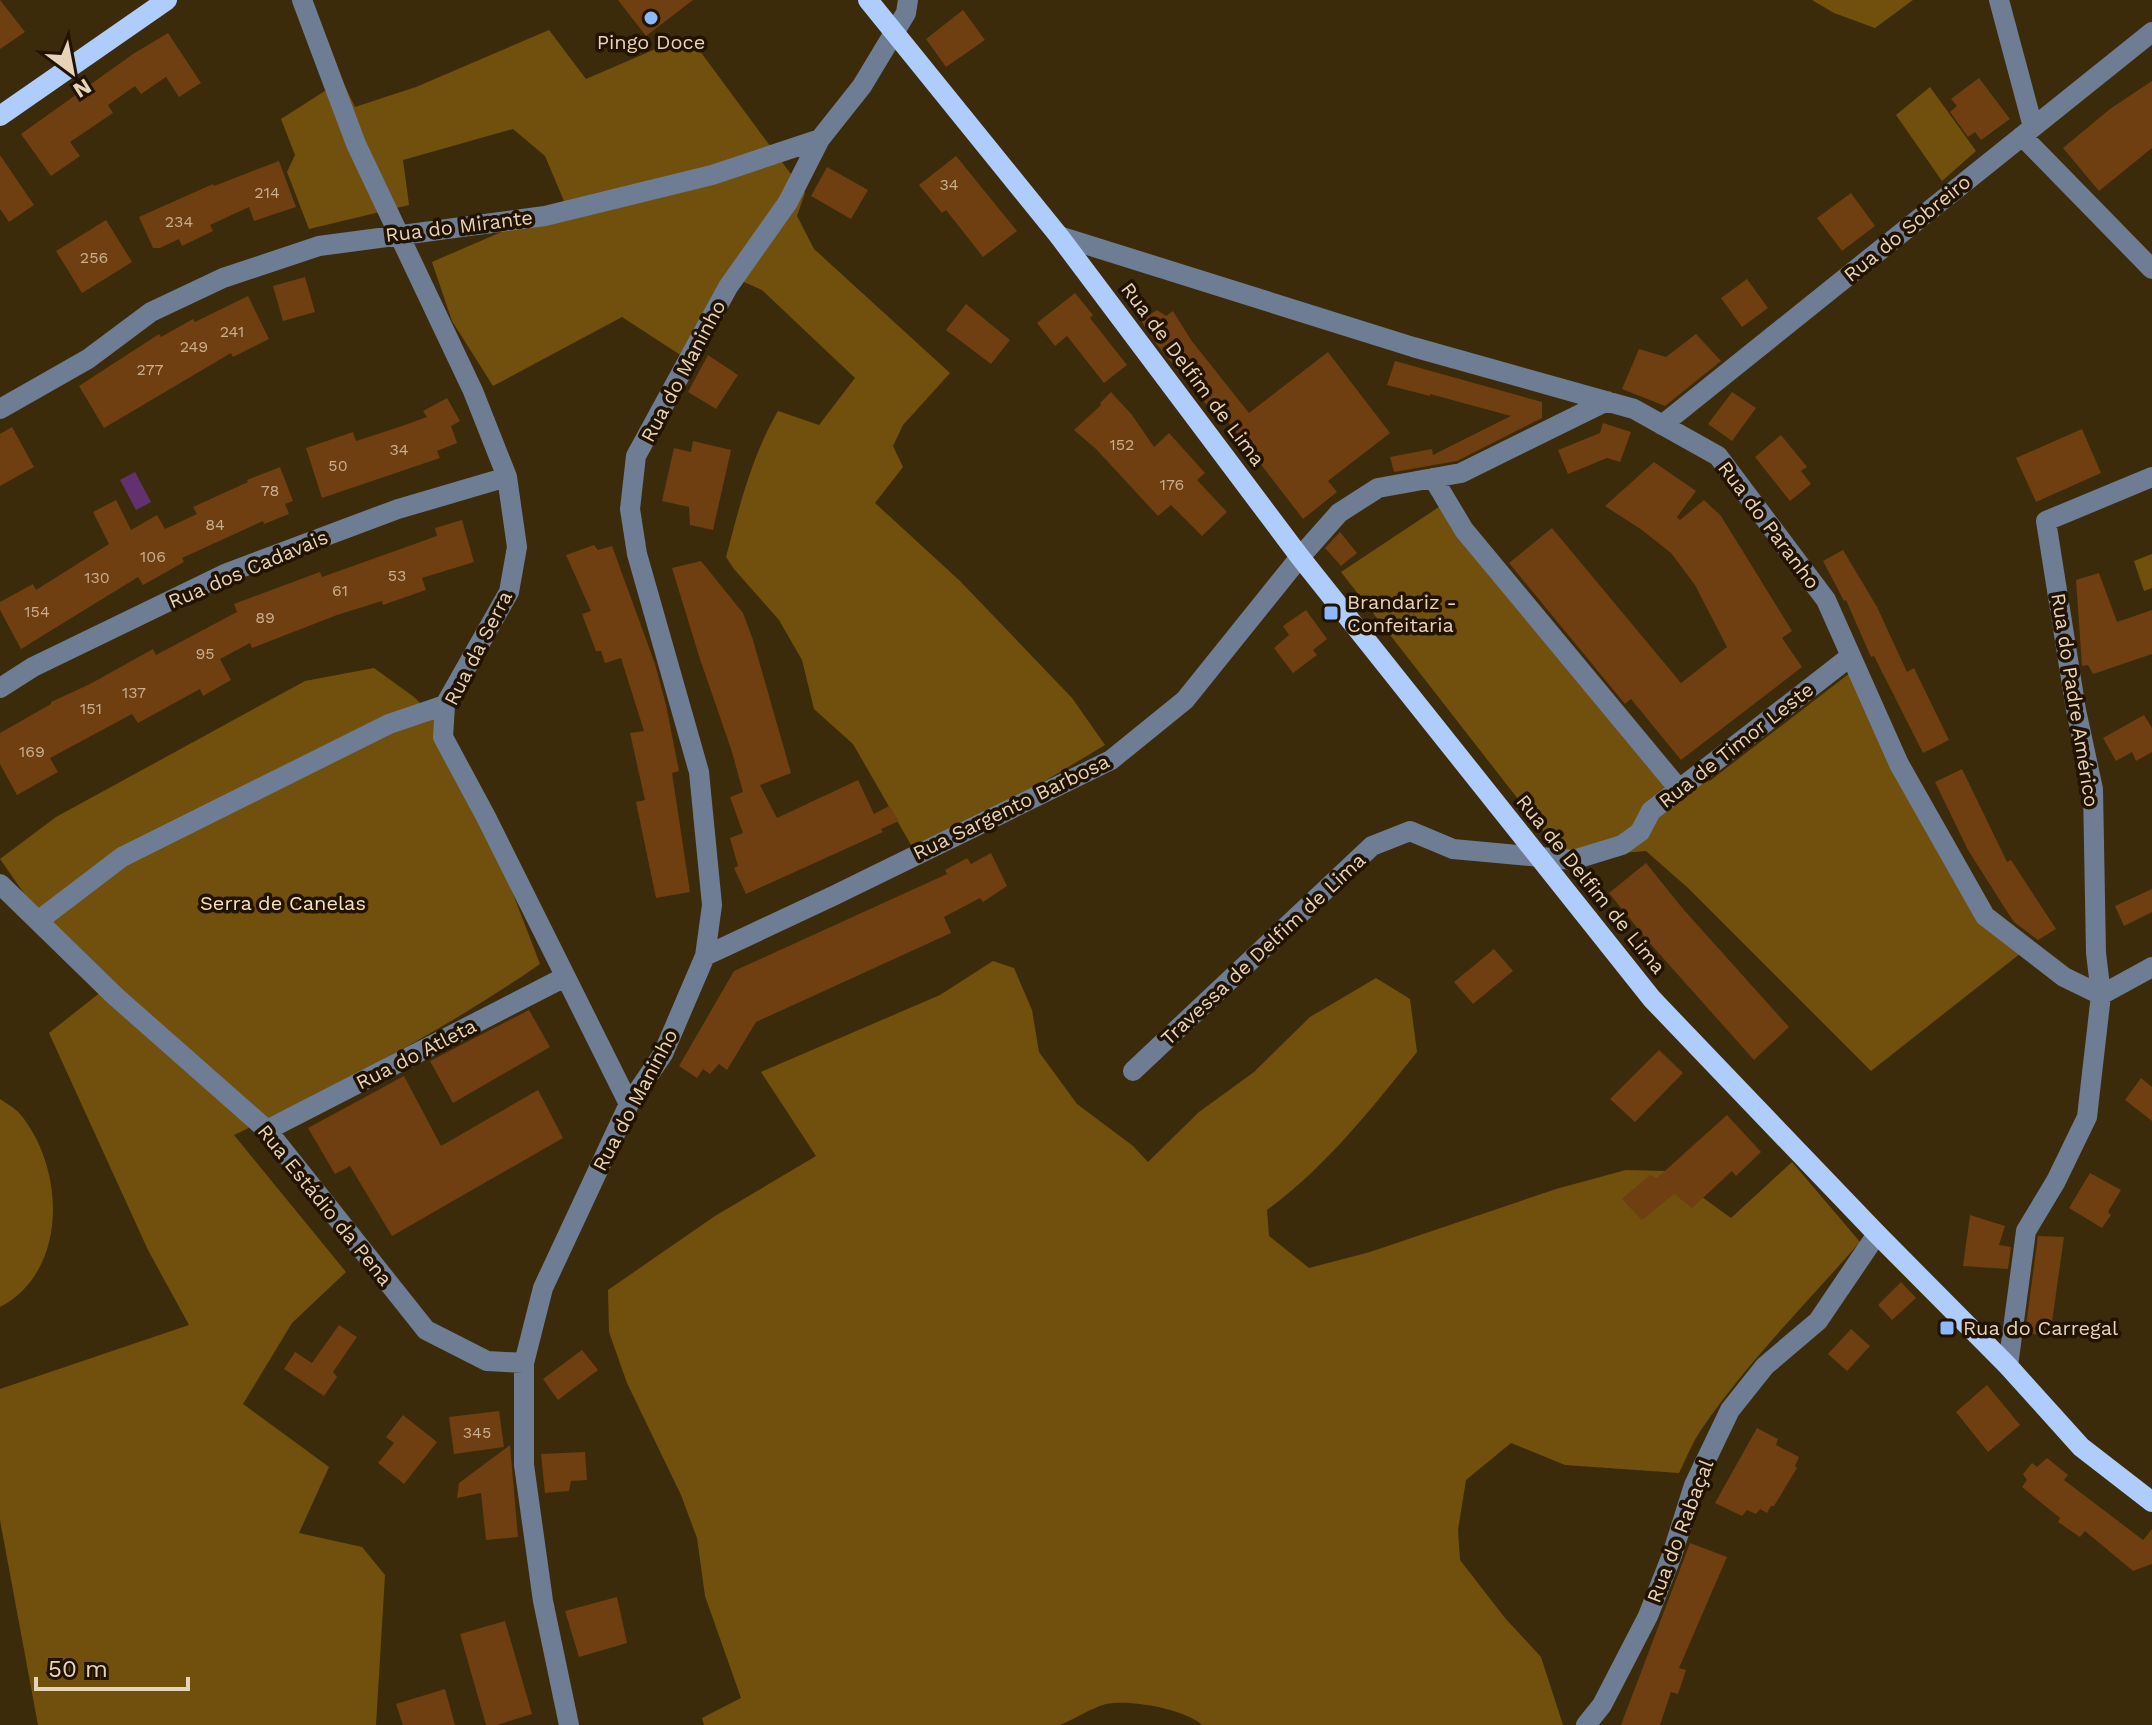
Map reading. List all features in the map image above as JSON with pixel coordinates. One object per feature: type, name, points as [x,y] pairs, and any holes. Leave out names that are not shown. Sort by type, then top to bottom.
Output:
[{"type":"main road","points":[[0,116],[167,0]]},
{"type":"main road","name":"Rua de Delfim de Lima","points":[[868,0],[1059,236],[1300,557],[1652,999],[2008,1366],[2081,1447],[2152,1502]]},
{"type":"street","name":"Rua da Serra","points":[[302,0],[356,144],[473,391],[507,477],[517,547],[509,592],[445,705],[443,737],[629,1104]]},
{"type":"street","points":[[820,139],[862,86],[906,13],[908,0]]},
{"type":"street","points":[[1999,0],[2028,131],[2152,269]]},
{"type":"street","name":"Rua do Sobreiro","points":[[1662,425],[2152,32]]},
{"type":"street","name":"Rua do Mirante","points":[[0,409],[88,359],[151,312],[223,278],[319,246],[545,216],[712,175],[820,139]]},
{"type":"street","name":"Rua do Maninho","points":[[569,1725],[543,1601],[524,1465],[524,1363],[543,1288],[629,1104],[663,1054],[705,956],[712,905],[699,772],[637,554],[630,509],[636,456],[728,287],[788,202],[820,139]]},
{"type":"street","name":"Rua do Paranho","points":[[1059,236],[1413,347],[1634,409],[1718,456],[1826,600],[1899,764],[1985,916],[2064,977],[2101,995]]},
{"type":"street","name":"Rua Sargento Barbosa","points":[[705,956],[1111,760],[1185,700],[1339,513],[1378,488],[1461,473],[1607,401]]},
{"type":"street","name":"Rua dos Cadavais","points":[[0,688],[33,667],[227,573],[398,509],[507,477]]},
{"type":"street","name":"Rua do Padre Américo","points":[[2101,995],[2096,953],[2093,789],[2076,710],[2046,521],[2152,477]]},
{"type":"street","points":[[1433,478],[1464,530],[1679,789]]},
{"type":"street","name":"Rua de Timor Leste","points":[[1538,857],[1573,860],[1622,845],[1640,832],[1651,811],[1851,656]]},
{"type":"street","points":[[38,921],[122,857],[389,724],[445,705]]},
{"type":"street","name":"Travessa de Delfim de Lima","points":[[1133,1071],[1372,846],[1410,831],[1453,849],[1538,857]]},
{"type":"street","name":"Rua Estádio da Pena","points":[[0,884],[115,996],[267,1130],[426,1330],[487,1361],[524,1363]]},
{"type":"street","points":[[2008,1366],[2026,1231],[2056,1181],[2087,1117],[2101,995],[2152,967]]},
{"type":"street","name":"Rua do Atleta","points":[[267,1130],[565,977]]},
{"type":"street","name":"Rua do Rabaçal","points":[[1586,1725],[1602,1705],[1648,1616],[1672,1555],[1694,1485],[1730,1410],[1765,1366],[1818,1321],[1877,1234]]},
{"type":"green space","points":[[1812,0],[1913,0],[1875,28],[1834,13]]},
{"type":"green space","points":[[549,30],[586,79],[688,35],[805,193],[797,216],[814,249],[950,373],[903,425],[893,446],[903,467],[875,503],[960,581],[1072,698],[1105,745],[918,857],[853,744],[814,709],[802,660],[779,620],[726,557],[754,464],[778,411],[819,425],[855,378],[762,290],[728,275],[682,356],[622,317],[493,386],[452,321],[432,262],[529,220],[564,201],[545,156],[513,129],[403,160],[409,205],[309,229],[287,172],[295,155],[281,119],[342,80],[355,107],[416,87]]},
{"type":"green space","points":[[1930,87],[1976,151],[1942,181],[1896,115]]},
{"type":"green space","points":[[1442,505],[1677,793],[1711,780],[1859,666],[1958,868],[2021,953],[1871,1071],[1688,888],[1646,851],[1564,858],[1341,572]]},
{"type":"green space","points":[[2152,554],[2152,588],[2144,591],[2134,561]]},
{"type":"green space","name":"Serra de Canelas","points":[[374,668],[414,697],[452,735],[540,964],[467,1012],[391,1056],[234,1135],[346,1272],[292,1323],[243,1404],[329,1467],[299,1533],[362,1547],[385,1575],[376,1725],[38,1725],[0,1520],[0,1389],[189,1325],[148,1250],[49,1033],[111,984],[44,922],[0,859],[56,817],[305,681]]},
{"type":"green space","points":[[993,961],[1014,968],[1032,1010],[1039,1052],[1077,1104],[1133,1146],[1148,1162],[1199,1112],[1254,1072],[1310,1017],[1376,978],[1410,999],[1417,1052],[1329,1156],[1267,1210],[1269,1236],[1309,1268],[1370,1252],[1556,1189],[1626,1170],[1666,1171],[1731,1218],[1792,1162],[1860,1242],[1719,1405],[1698,1435],[1679,1473],[1565,1465],[1511,1443],[1466,1480],[1458,1530],[1460,1560],[1505,1618],[1541,1657],[1563,1725],[1202,1725],[1170,1710],[1116,1703],[1100,1706],[1060,1725],[704,1725],[702,1718],[741,1698],[705,1596],[697,1538],[681,1495],[627,1383],[609,1332],[608,1290],[715,1216],[816,1156],[761,1072],[940,995]]},
{"type":"green space","points":[[0,1099],[18,1112],[35,1136],[46,1162],[52,1189],[53,1217],[49,1244],[39,1269],[23,1291],[0,1307]]},
{"type":"shaded area","points":[[135,472],[151,502],[136,510],[120,480]]},
{"type":"building","points":[[0,0],[25,32],[0,49]]},
{"type":"building","name":"Pingo Doce","points":[[618,0],[693,0],[646,36]]},
{"type":"building","points":[[963,10],[985,40],[946,67],[926,39]]},
{"type":"building","points":[[168,33],[201,83],[179,97],[166,77],[141,94],[135,86],[108,105],[113,113],[70,142],[80,156],[51,176],[21,134],[133,54]]},
{"type":"building","points":[[1979,78],[2010,119],[1981,140],[1975,132],[1968,137],[1950,112],[1957,106],[1951,99]]},
{"type":"building","points":[[2152,81],[2152,148],[2099,191],[2063,148],[2110,109]]},
{"type":"building","points":[[0,155],[34,205],[9,222],[0,209]]},
{"type":"building","points":[[956,156],[1017,231],[983,257],[946,210],[942,213],[919,185]]},
{"type":"building","points":[[279,161],[296,207],[254,221],[249,207],[210,225],[213,231],[182,246],[179,239],[153,248],[139,217],[213,184]]},
{"type":"building","points":[[827,167],[868,190],[851,219],[811,196]]},
{"type":"building","points":[[1851,193],[1875,226],[1842,251],[1817,218]]},
{"type":"building","points":[[106,220],[132,262],[82,293],[56,251]]},
{"type":"building","points":[[305,277],[315,312],[283,321],[273,286]]},
{"type":"building","points":[[1747,279],[1768,308],[1742,327],[1721,298]]},
{"type":"building","points":[[1075,293],[1093,315],[1090,318],[1127,365],[1104,383],[1067,336],[1055,346],[1037,323]]},
{"type":"building","points":[[248,296],[269,339],[233,357],[231,353],[104,428],[79,386],[159,334],[161,337],[193,319],[195,322]]},
{"type":"building","points":[[966,304],[1010,340],[991,364],[946,330]]},
{"type":"building","points":[[1157,310],[1166,316],[1173,311],[1191,340],[1249,413],[1328,352],[1390,433],[1328,481],[1337,492],[1303,519],[1216,406],[1211,410],[1157,345],[1141,321]]},
{"type":"building","points":[[1696,334],[1721,361],[1665,406],[1622,389],[1639,349],[1666,357]]},
{"type":"building","points":[[708,355],[738,375],[716,409],[688,392]]},
{"type":"building","points":[[1395,361],[1542,402],[1542,418],[1457,461],[1394,472],[1390,457],[1432,449],[1433,455],[1511,416],[1387,385]]},
{"type":"building","points":[[1111,392],[1154,447],[1169,433],[1205,473],[1197,480],[1227,512],[1202,536],[1171,505],[1158,516],[1096,449],[1074,430]]},
{"type":"building","points":[[1732,392],[1756,408],[1732,441],[1708,424]]},
{"type":"building","points":[[447,398],[460,421],[451,426],[457,443],[437,451],[440,458],[322,498],[306,448],[353,432],[356,441],[402,426],[427,417],[423,411]]},
{"type":"building","points":[[1603,423],[1631,432],[1620,462],[1607,458],[1568,474],[1558,450],[1600,433]]},
{"type":"building","points":[[12,427],[34,467],[0,486],[0,434]]},
{"type":"building","points":[[2082,429],[2101,473],[2036,502],[2016,458]]},
{"type":"building","points":[[1781,435],[1807,467],[1801,471],[1811,484],[1790,501],[1755,457]]},
{"type":"building","points":[[693,441],[731,450],[713,530],[690,525],[689,507],[662,501],[674,448],[691,452]]},
{"type":"building","points":[[1654,462],[1696,491],[1677,517],[1680,520],[1704,500],[1721,516],[1792,631],[1782,638],[1802,667],[1681,760],[1631,699],[1625,704],[1509,563],[1552,528],[1681,683],[1727,647],[1695,585],[1671,553],[1605,506]]},
{"type":"building","points":[[280,467],[293,501],[285,504],[289,514],[264,524],[263,521],[182,558],[184,562],[143,585],[138,577],[21,649],[0,610],[0,602],[33,584],[36,590],[109,544],[93,512],[116,500],[131,530],[157,515],[165,529],[197,514],[193,507]]},
{"type":"building","points":[[462,520],[474,562],[422,578],[426,590],[383,605],[382,601],[337,615],[252,648],[250,643],[220,659],[231,680],[203,696],[200,689],[138,723],[132,714],[50,758],[58,772],[17,795],[0,764],[0,733],[51,702],[153,649],[156,655],[237,612],[234,604],[320,572],[322,577],[437,536],[435,528]]},
{"type":"building","points":[[1340,532],[1357,553],[1341,566],[1325,548]]},
{"type":"building","points":[[594,545],[598,550],[612,546],[655,664],[679,771],[672,773],[690,892],[656,898],[636,802],[645,800],[630,733],[644,731],[621,658],[605,663],[601,651],[596,651],[582,614],[591,611],[566,555]]},
{"type":"building","points":[[1843,550],[1877,607],[1907,672],[1914,668],[1949,740],[1923,753],[1823,561]]},
{"type":"building","points":[[701,561],[743,613],[753,640],[791,773],[760,785],[777,818],[858,780],[874,814],[889,806],[899,821],[881,829],[883,832],[746,894],[734,868],[738,866],[730,838],[743,833],[730,797],[743,792],[672,568]]},
{"type":"building","points":[[2099,573],[2117,622],[2152,610],[2152,654],[2093,674],[2088,665],[2082,666],[2076,580]]},
{"type":"building","points":[[1306,610],[1327,639],[1313,650],[1317,655],[1293,673],[1274,648],[1289,635],[1283,626]]},
{"type":"building","points":[[2144,715],[2152,728],[2152,752],[2136,761],[2132,752],[2116,761],[2103,738]]},
{"type":"building","points":[[1962,769],[2007,862],[2011,860],[2056,929],[2038,940],[2014,922],[2006,910],[1968,850],[1935,782]]},
{"type":"building","points":[[991,853],[1007,886],[983,902],[980,898],[944,917],[951,933],[756,1022],[727,1070],[719,1064],[710,1074],[703,1069],[697,1078],[679,1066],[734,971],[947,874],[945,870],[967,858],[971,864]]},
{"type":"building","points":[[1646,863],[1789,1027],[1754,1060],[1609,893]]},
{"type":"building","points":[[2152,889],[2152,912],[2124,926],[2115,906]]},
{"type":"building","points":[[1494,949],[1513,971],[1473,1004],[1454,982]]},
{"type":"building","points":[[529,1010],[550,1047],[453,1103],[430,1061]]},
{"type":"building","points":[[1659,1050],[1683,1073],[1635,1122],[1610,1099]]},
{"type":"building","points":[[404,1076],[441,1146],[538,1090],[563,1138],[392,1236],[350,1166],[335,1174],[308,1128]]},
{"type":"building","points":[[2141,1078],[2152,1087],[2152,1121],[2125,1100]]},
{"type":"building","points":[[1727,1115],[1761,1152],[1736,1176],[1732,1171],[1692,1208],[1674,1194],[1642,1220],[1622,1199],[1650,1175],[1657,1178]]},
{"type":"building","points":[[2090,1173],[2121,1190],[2102,1228],[2069,1208]]},
{"type":"building","points":[[1970,1215],[2005,1226],[1999,1245],[2011,1247],[2008,1269],[1963,1266]]},
{"type":"building","points":[[2038,1236],[2064,1237],[2050,1336],[2025,1333]]},
{"type":"building","points":[[1901,1282],[1916,1298],[1892,1320],[1878,1305]]},
{"type":"building","points":[[339,1325],[357,1337],[333,1372],[337,1377],[324,1396],[284,1369],[295,1352],[312,1363]]},
{"type":"building","points":[[1851,1329],[1870,1346],[1847,1371],[1828,1354]]},
{"type":"building","points":[[582,1350],[598,1370],[558,1400],[543,1379]]},
{"type":"building","points":[[1987,1385],[2020,1425],[1988,1452],[1956,1412]]},
{"type":"building","points":[[499,1411],[504,1447],[454,1454],[449,1417]]},
{"type":"building","points":[[403,1415],[437,1442],[404,1484],[378,1463],[394,1443],[386,1437]]},
{"type":"building","points":[[1757,1428],[1778,1439],[1776,1445],[1799,1457],[1797,1468],[1774,1506],[1767,1513],[1760,1509],[1756,1514],[1747,1510],[1742,1516],[1715,1503]]},
{"type":"building","points":[[510,1445],[518,1537],[486,1540],[481,1493],[457,1498],[459,1483]]},
{"type":"building","points":[[585,1452],[587,1480],[571,1481],[569,1491],[545,1493],[541,1454]]},
{"type":"building","points":[[2047,1458],[2068,1475],[2064,1480],[2143,1540],[2152,1529],[2152,1564],[2133,1571],[2085,1531],[2080,1537],[2058,1522],[2060,1518],[2022,1487],[2027,1480],[2023,1474],[2032,1463],[2037,1467]]},
{"type":"building","points":[[1690,1543],[1727,1557],[1679,1668],[1686,1670],[1678,1694],[1671,1692],[1660,1725],[1621,1725]]},
{"type":"building","points":[[617,1597],[627,1643],[579,1657],[565,1611]]},
{"type":"building","points":[[505,1621],[532,1714],[497,1725],[486,1725],[460,1634]]},
{"type":"building","points":[[445,1689],[455,1725],[403,1725],[396,1704]]},
{"type":"place","name":"Pingo Doce","points":[[651,18]]},
{"type":"place","name":"Brandariz - Confeitaria","points":[[1331,613]]},
{"type":"place","name":"Rua do Carregal","points":[[1947,1328]]}]
